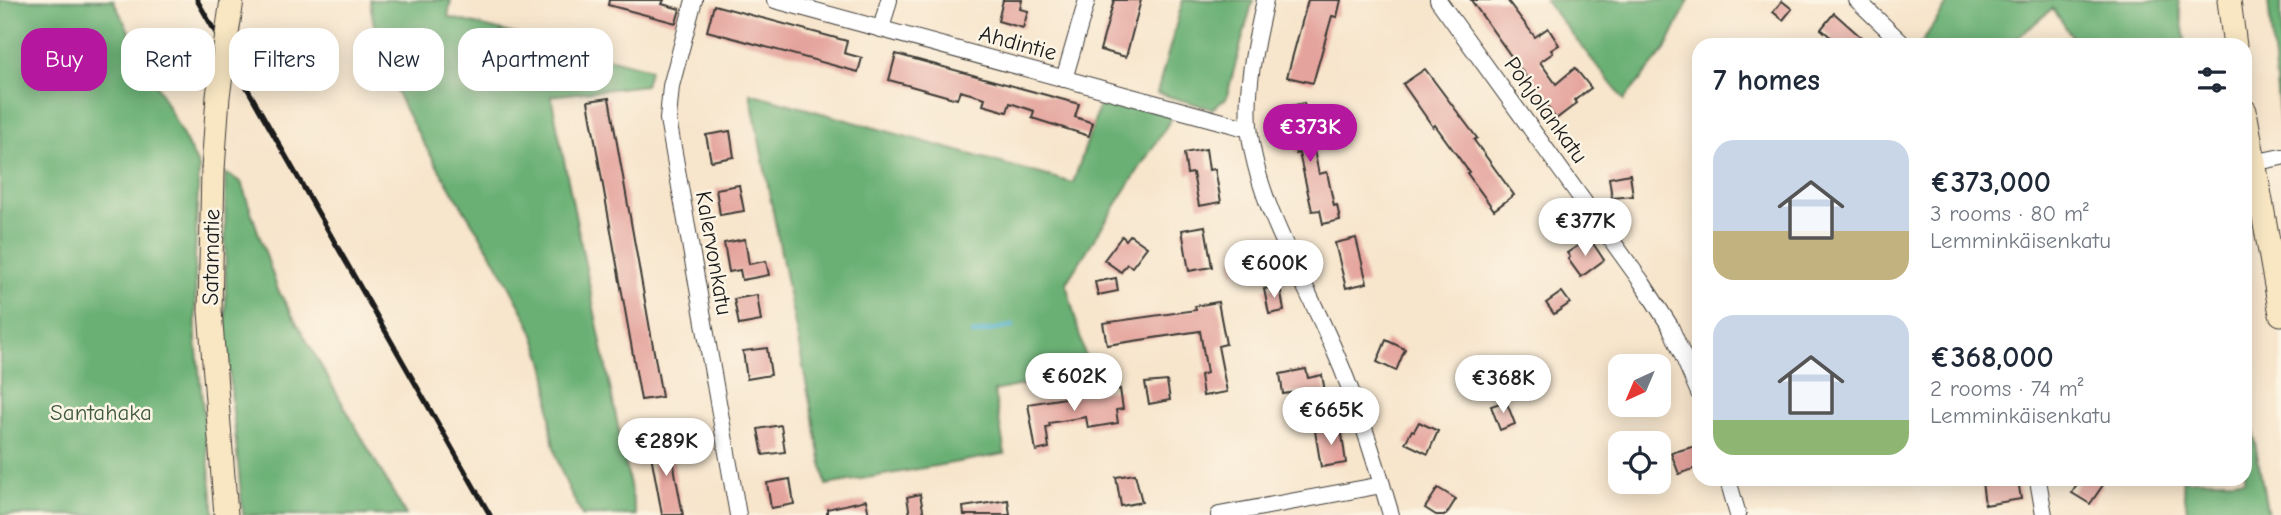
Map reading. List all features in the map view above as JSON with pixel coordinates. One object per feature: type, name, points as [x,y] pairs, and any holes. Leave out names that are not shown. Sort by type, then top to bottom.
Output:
[{"type":"main road","name":"Satamatie","points":[[226,515],[210,311],[213,170],[218,96],[232,0]]},
{"type":"main road","points":[[2229,0],[2234,38]]},
{"type":"main road","points":[[2252,156],[2281,314]]},
{"type":"street","name":"Kalervonkatu","points":[[694,0],[671,86],[668,119],[738,515]]},
{"type":"street","name":"Ahdintie","points":[[775,0],[1249,129]]},
{"type":"street","points":[[881,29],[889,0]]},
{"type":"street","points":[[1064,79],[1087,0]]},
{"type":"street","points":[[1265,0],[1252,58],[1248,94],[1249,129],[1255,157],[1270,206],[1361,416],[1391,515]]},
{"type":"street","name":"Pohjolankatu","points":[[1438,0],[1641,281],[1670,326],[1692,377]]},
{"type":"street","points":[[1857,0],[1897,38]]},
{"type":"street","points":[[2253,163],[2281,157]]},
{"type":"street","points":[[1219,515],[1382,485]]},
{"type":"street","points":[[1730,486],[1738,515]]},
{"type":"street","points":[[2039,486],[2044,515]]},
{"type":"green space","name":"Santahaka","points":[[0,0],[113,0],[127,28],[121,28],[121,91],[160,91],[199,167],[195,256],[196,341],[214,515],[0,515]]},
{"type":"green space","points":[[370,0],[451,0],[448,17],[491,28],[458,28],[458,91],[594,91],[551,96],[636,515],[582,515],[564,477],[554,447],[546,372],[533,332],[492,255],[427,149],[397,91],[444,91],[444,28],[375,28]]},
{"type":"green space","points":[[1183,0],[1253,0],[1226,99],[1212,109],[1157,93]]},
{"type":"green space","points":[[1545,0],[1689,0],[1665,50],[1624,100]]},
{"type":"green space","points":[[1950,0],[2178,0],[2185,38],[2072,38],[2053,8],[2017,38],[1925,38]]},
{"type":"green space","points":[[2268,0],[2281,0],[2281,132]]},
{"type":"green space","points":[[613,59],[650,69],[645,85],[613,89]]},
{"type":"green space","points":[[750,93],[1073,183],[1102,98],[1173,116],[1066,283],[1089,371],[994,391],[1005,454],[826,485]]},
{"type":"green space","points":[[225,173],[241,182],[278,290],[406,515],[243,515],[226,338]]},
{"type":"green space","points":[[2252,426],[2268,515],[2188,515],[2183,486],[2252,486]]},
{"type":"building","points":[[609,0],[664,0],[662,4],[680,9],[676,23],[608,5]]},
{"type":"building","points":[[1003,0],[1022,0],[1020,9],[1028,11],[1023,28],[998,21]]},
{"type":"building","points":[[1114,0],[1141,0],[1126,57],[1100,50]]},
{"type":"building","points":[[1308,0],[1341,0],[1337,17],[1332,16],[1313,83],[1287,77]]},
{"type":"building","points":[[1471,0],[1507,0],[1535,37],[1548,28],[1559,45],[1540,62],[1556,84],[1575,68],[1591,88],[1556,119]]},
{"type":"building","points":[[1782,1],[1792,9],[1783,20],[1773,12]]},
{"type":"building","points":[[714,5],[847,41],[844,53],[862,58],[858,72],[707,31]]},
{"type":"building","points":[[1834,13],[1862,38],[1832,38],[1821,29]]},
{"type":"building","points":[[896,54],[1079,104],[1075,117],[1093,123],[1089,136],[1032,118],[1034,111],[1010,103],[1007,112],[983,105],[985,98],[960,91],[957,99],[889,80]]},
{"type":"building","points":[[1425,69],[1477,138],[1474,140],[1514,195],[1494,210],[1403,84]]},
{"type":"building","points":[[609,98],[662,397],[641,400],[588,101]]},
{"type":"building","points":[[1304,103],[1319,174],[1327,172],[1334,206],[1337,205],[1340,220],[1323,224],[1320,210],[1312,211],[1299,153],[1296,154],[1292,135],[1288,136],[1282,108]]},
{"type":"building","points":[[730,131],[734,157],[711,161],[706,135]]},
{"type":"building","points":[[1206,149],[1209,170],[1215,169],[1221,202],[1199,206],[1193,173],[1187,174],[1184,153]]},
{"type":"building","points":[[1630,174],[1633,196],[1612,198],[1609,178]]},
{"type":"building","points":[[739,185],[744,211],[720,215],[716,189]]},
{"type":"building","points":[[1205,226],[1212,267],[1189,271],[1182,230]]},
{"type":"building","points":[[1130,235],[1147,247],[1132,267],[1127,264],[1121,272],[1104,260],[1122,236],[1126,240]]},
{"type":"building","points":[[1356,238],[1367,283],[1346,288],[1335,243]]},
{"type":"building","points":[[745,239],[749,264],[766,261],[769,275],[742,280],[740,270],[729,272],[724,243]]},
{"type":"building","points":[[1587,240],[1590,244],[1592,242],[1604,260],[1581,277],[1568,259],[1570,257],[1567,253]]},
{"type":"building","points":[[1274,251],[1276,264],[1233,272],[1231,259]]},
{"type":"building","points":[[1116,278],[1118,291],[1098,295],[1095,282]]},
{"type":"building","points":[[1280,286],[1284,311],[1269,314],[1264,289]]},
{"type":"building","points":[[1562,292],[1570,303],[1554,314],[1546,303]]},
{"type":"building","points":[[757,295],[761,321],[739,325],[734,299]]},
{"type":"building","points":[[1218,302],[1226,344],[1218,346],[1227,392],[1203,396],[1200,375],[1207,373],[1200,331],[1107,345],[1103,323],[1196,310],[1195,306]]},
{"type":"building","points":[[1386,340],[1405,349],[1396,371],[1377,362]]},
{"type":"building","points":[[767,348],[771,375],[747,379],[743,351]]},
{"type":"building","points":[[1306,369],[1308,378],[1322,375],[1326,397],[1305,400],[1303,391],[1283,394],[1280,374]]},
{"type":"building","points":[[1167,381],[1170,400],[1149,404],[1145,383]]},
{"type":"building","points":[[1120,389],[1123,409],[1116,410],[1118,423],[1088,428],[1086,417],[1049,423],[1050,426],[1046,427],[1049,448],[1036,451],[1028,404]]},
{"type":"building","points":[[1506,401],[1515,424],[1500,430],[1491,406]]},
{"type":"building","points":[[1419,422],[1438,431],[1428,454],[1405,443]]},
{"type":"building","points":[[781,425],[785,452],[763,455],[758,429]]},
{"type":"building","points":[[1341,427],[1346,463],[1321,467],[1315,431]]},
{"type":"building","points":[[670,440],[683,515],[662,515],[649,444]]},
{"type":"building","points":[[1692,447],[1692,469],[1679,474],[1671,453]]},
{"type":"building","points":[[1135,474],[1142,502],[1121,506],[1116,477]]},
{"type":"building","points":[[790,479],[794,504],[771,508],[767,483]]},
{"type":"building","points":[[1983,486],[2019,486],[2021,499],[1985,505]]},
{"type":"building","points":[[2076,486],[2102,486],[2090,504],[2072,493]]},
{"type":"building","points":[[1438,488],[1456,499],[1446,515],[1436,515],[1425,508]]},
{"type":"building","points":[[920,494],[924,515],[910,515],[907,497]]},
{"type":"building","points":[[866,500],[869,515],[827,515],[827,509]]},
{"type":"building","points":[[1008,500],[1010,515],[964,515],[963,507]]},
{"type":"waterway","points":[[973,334],[1013,326]]},
{"type":"railway","points":[[197,0],[490,515]]}]
